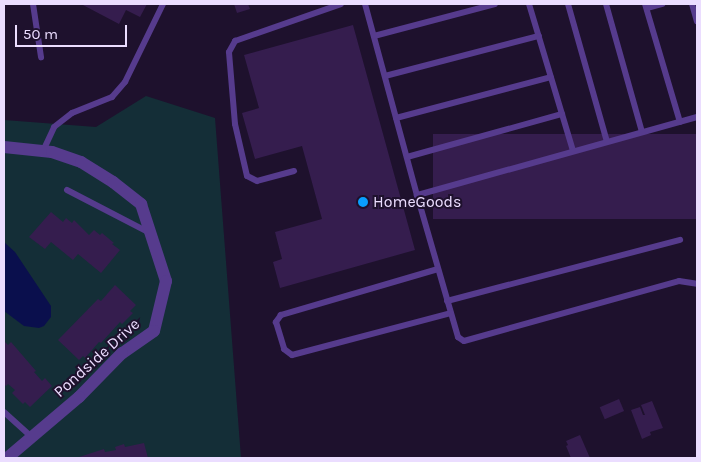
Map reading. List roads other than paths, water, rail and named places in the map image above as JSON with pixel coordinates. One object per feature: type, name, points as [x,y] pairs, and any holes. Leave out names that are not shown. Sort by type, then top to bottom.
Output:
[{"type":"street","name":"Pondside Drive","points":[[4,147],[43,151],[81,162],[114,182],[140,204],[152,234],[166,281],[154,331],[122,353],[79,397],[5,458]]},
{"type":"lane","points":[[33,4],[41,57]]},
{"type":"lane","points":[[43,151],[54,127],[72,114],[112,97],[126,82],[163,4]]},
{"type":"lane","points":[[294,171],[257,181],[247,176],[234,124],[229,52],[235,41],[341,4]]},
{"type":"lane","points":[[365,4],[458,337],[464,341],[679,281],[697,284]]},
{"type":"lane","points":[[374,36],[495,4]]},
{"type":"lane","points":[[529,4],[574,151]]},
{"type":"lane","points":[[568,4],[607,142]]},
{"type":"lane","points":[[606,4],[642,132]]},
{"type":"lane","points":[[662,4],[646,6],[680,122]]},
{"type":"lane","points":[[692,4],[697,21]]},
{"type":"lane","points":[[385,76],[539,36]]},
{"type":"lane","points":[[396,118],[551,77]]},
{"type":"lane","points":[[407,157],[562,114]]},
{"type":"lane","points":[[417,195],[697,117]]},
{"type":"lane","points":[[67,190],[152,234]]},
{"type":"lane","points":[[447,301],[680,240]]},
{"type":"lane","points":[[438,269],[281,315],[276,322],[284,349],[292,354],[451,313]]},
{"type":"lane","points":[[4,412],[32,437]]},
{"type":"place","name":"HomeGoods","points":[[363,202]]}]
